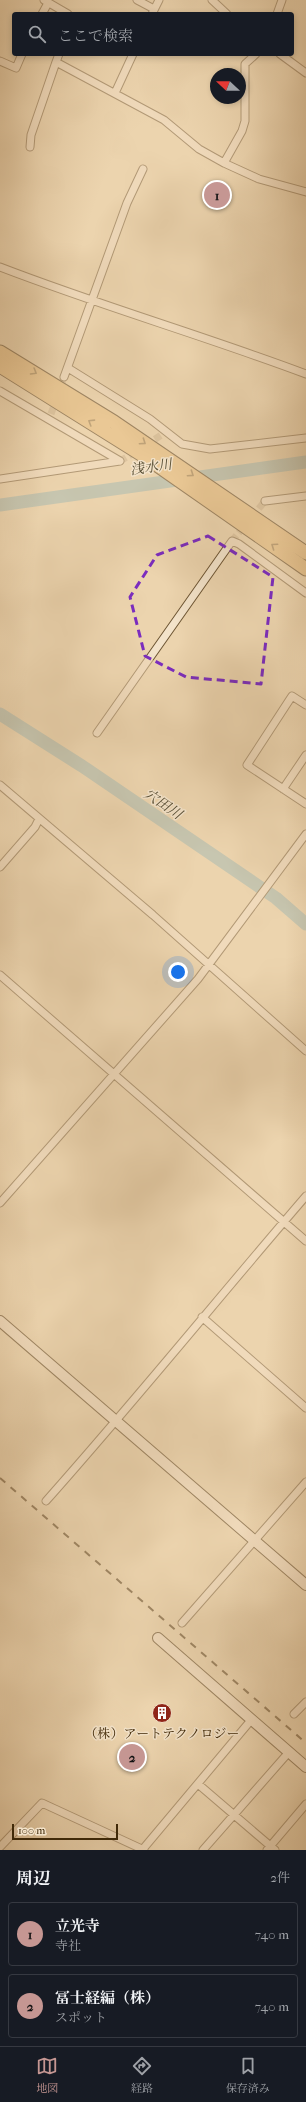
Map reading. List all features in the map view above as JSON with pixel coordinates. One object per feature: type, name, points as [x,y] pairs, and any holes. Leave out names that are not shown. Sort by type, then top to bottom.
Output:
[{"type":"highway","points":[[0,352],[69,393],[162,454],[306,553]]},
{"type":"highway","points":[[0,366],[147,458],[306,569]]},
{"type":"street","points":[[137,0],[153,12],[159,0]]},
{"type":"street","points":[[212,0],[225,12]]},
{"type":"street","points":[[278,12],[282,0]]},
{"type":"street","points":[[43,12],[46,1],[65,12]]},
{"type":"street","points":[[0,61],[16,68],[21,56]]},
{"type":"street","points":[[30,147],[31,135],[58,56]]},
{"type":"street","points":[[115,93],[132,56]]},
{"type":"street","points":[[224,163],[242,131],[245,120],[245,64],[254,56]]},
{"type":"street","points":[[283,56],[306,73]]},
{"type":"street","points":[[56,62],[164,120],[199,149],[224,163],[259,179],[306,192]]},
{"type":"street","points":[[64,377],[127,203],[143,169]]},
{"type":"street","points":[[0,267],[92,301],[261,357],[306,374]]},
{"type":"street","points":[[68,368],[150,419],[182,444],[210,449],[306,438]]},
{"type":"street","points":[[0,391],[50,416],[120,461],[0,479]]},
{"type":"street","points":[[265,501],[306,496]]},
{"type":"street","points":[[97,733],[232,541],[239,544],[306,593]]},
{"type":"street","points":[[306,705],[292,696],[247,765],[306,804]]},
{"type":"street","points":[[283,789],[306,755]]},
{"type":"street","points":[[0,786],[208,964],[306,1051]]},
{"type":"street","points":[[0,867],[39,819]]},
{"type":"street","points":[[0,1203],[182,997],[306,834]]},
{"type":"street","points":[[0,975],[306,1241]]},
{"type":"street","points":[[46,1502],[117,1421],[202,1317],[306,1196]]},
{"type":"street","points":[[202,1317],[306,1408]]},
{"type":"street","points":[[0,1321],[306,1585]]},
{"type":"street","points":[[182,1623],[256,1541],[306,1482]]},
{"type":"street","points":[[158,1638],[306,1766]]},
{"type":"street","points":[[294,1714],[306,1702]]},
{"type":"street","points":[[0,1847],[42,1803],[143,1850],[252,1720]]},
{"type":"street","points":[[203,1850],[289,1752]]},
{"type":"street","points":[[198,1784],[234,1814],[271,1849],[306,1804]]},
{"type":"highlighted area","points":[[208,536],[273,577],[261,684],[186,677],[145,656],[130,597],[157,555]]},
{"type":"waterway","name":"浅水川","points":[[0,505],[306,462]]},
{"type":"waterway","name":"穴田川","points":[[0,714],[82,766],[276,898],[306,924]]},
{"type":"tunnel","points":[[51,414],[64,377]]},
{"type":"tunnel","points":[[146,445],[166,432]]},
{"type":"tunnel","points":[[120,461],[137,451]]},
{"type":"tunnel","points":[[232,541],[265,501]]},
{"type":"railway","points":[[0,1478],[306,1743]]},
{"type":"place","name":"立光寺","points":[[217,195]]},
{"type":"place","name":"（株）アートテクノロジー","points":[[162,1713]]},
{"type":"place","name":"冨士経編（株）","points":[[132,1757]]}]
